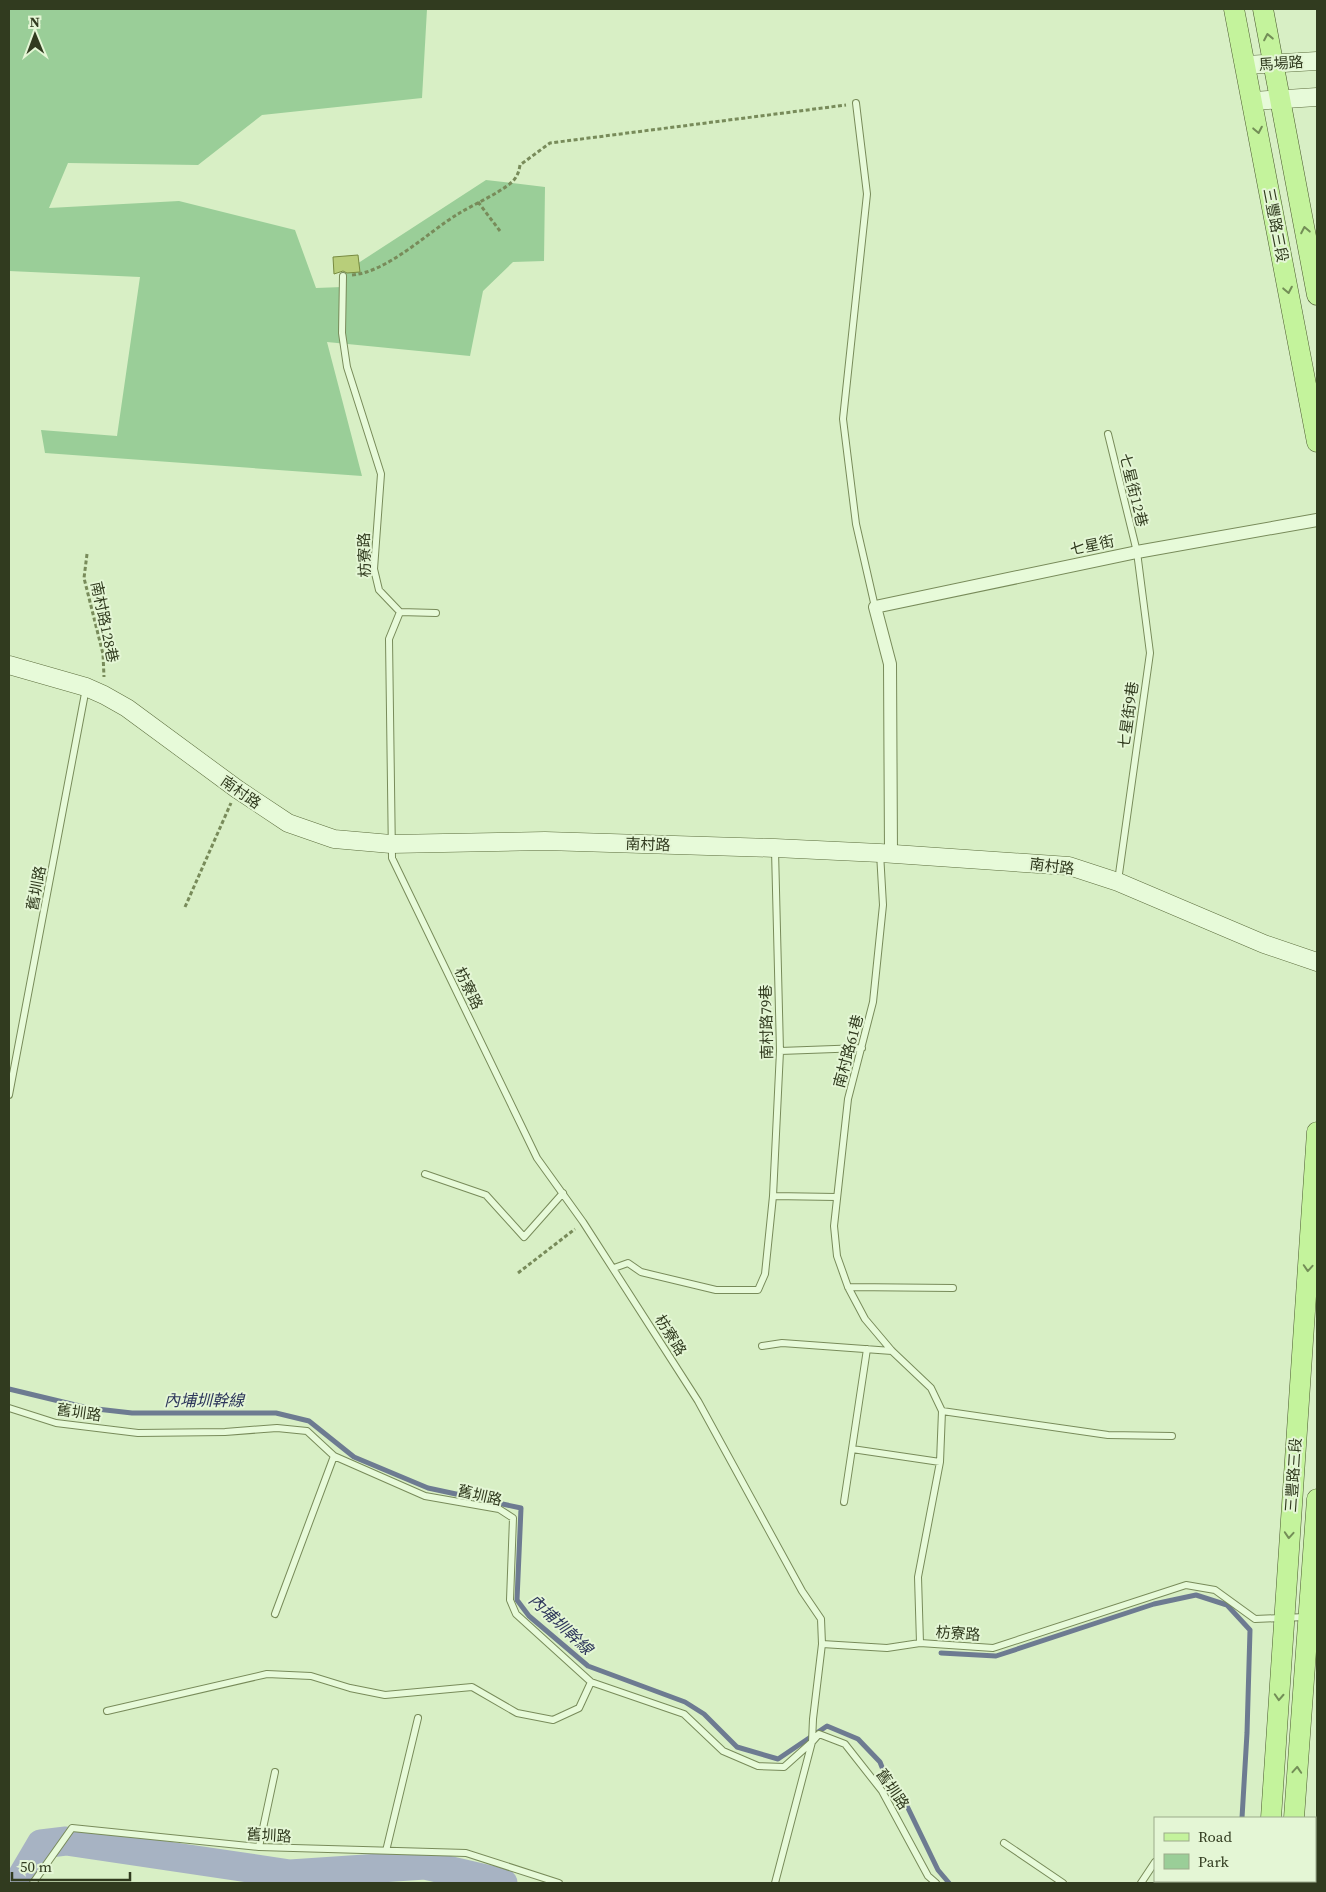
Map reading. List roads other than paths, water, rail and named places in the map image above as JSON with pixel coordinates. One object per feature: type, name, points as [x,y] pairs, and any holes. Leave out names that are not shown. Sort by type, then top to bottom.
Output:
[{"type":"main road","name":"三豐路三段","points":[[1234,9],[1317,442]]},
{"type":"main road","name":"三豐路三段","points":[[1263,9],[1317,295]]},
{"type":"main road","name":"三豐路三段","points":[[1271,1817],[1317,1132]]},
{"type":"main road","name":"三豐路三段","points":[[1294,1817],[1317,1500]]},
{"type":"street","name":"馬場路","points":[[1246,65],[1317,61]]},
{"type":"street","points":[[1253,102],[1317,97]]},
{"type":"street","name":"七星街","points":[[875,607],[1137,552],[1317,520]]},
{"type":"street","points":[[875,607],[890,664],[886,853]]},
{"type":"street","name":"南村路","points":[[9,665],[86,687],[104,695],[126,708],[288,824],[334,839],[391,844],[545,841],[775,848],[886,853],[1069,866],[1118,882],[1264,944],[1317,962]]},
{"type":"lane","points":[[856,103],[866,194],[844,419],[856,524],[875,607]]},
{"type":"lane","name":"枋寮路","points":[[343,276],[342,332],[347,368],[381,474],[374,569],[379,590],[400,612],[389,639],[392,858],[537,1158],[614,1268],[698,1401],[802,1592],[821,1619],[822,1644]]},
{"type":"lane","name":"七星街12巷","points":[[1108,434],[1137,552]]},
{"type":"lane","name":"七星街9巷","points":[[1118,882],[1150,652],[1137,552]]},
{"type":"lane","points":[[400,612],[436,613]]},
{"type":"lane","name":"舊圳路","points":[[9,1094],[86,687]]},
{"type":"lane","name":"南村路79巷","points":[[614,1268],[628,1262],[640,1272],[716,1290],[758,1290],[765,1274],[773,1196],[780,1052],[775,848]]},
{"type":"lane","name":"南村路61巷","points":[[836,1256],[834,1226],[836,1197],[848,1099],[874,1002],[886,853]]},
{"type":"lane","points":[[780,1052],[862,1048]]},
{"type":"lane","points":[[425,1174],[486,1195],[524,1237],[562,1193]]},
{"type":"lane","points":[[773,1196],[836,1197]]},
{"type":"lane","name":"枋寮路","points":[[836,1256],[848,1287],[865,1319],[892,1352],[932,1388],[942,1411],[940,1462],[918,1577],[920,1643],[993,1648],[1186,1585],[1215,1590],[1255,1619],[1309,1617]]},
{"type":"lane","points":[[848,1287],[953,1288]]},
{"type":"lane","points":[[762,1346],[782,1343],[892,1352]]},
{"type":"lane","points":[[844,1502],[867,1349]]},
{"type":"lane","name":"舊圳路","points":[[9,1408],[56,1423],[138,1433],[225,1432],[277,1428],[308,1431],[334,1456],[425,1496],[499,1509],[513,1518],[510,1600],[516,1614],[591,1682],[684,1714],[723,1751],[758,1766],[784,1767],[819,1734],[845,1744],[882,1791],[928,1876],[936,1883]]},
{"type":"lane","points":[[942,1411],[1108,1435],[1172,1436]]},
{"type":"lane","points":[[852,1449],[940,1462]]},
{"type":"lane","points":[[275,1614],[334,1456]]},
{"type":"lane","points":[[775,1883],[812,1742],[822,1644],[887,1648],[920,1643]]},
{"type":"lane","points":[[107,1711],[267,1674],[311,1676],[350,1688],[385,1695],[472,1687],[517,1713],[553,1720],[579,1708],[591,1682]]},
{"type":"lane","points":[[386,1851],[418,1718]]},
{"type":"lane","points":[[259,1848],[275,1772]]},
{"type":"lane","name":"舊圳路","points":[[33,1883],[72,1828],[259,1848],[466,1853],[559,1883]]},
{"type":"lane","points":[[1004,1843],[1063,1883]]},
{"type":"lane","points":[[1141,1883],[1154,1864]]},
{"type":"waterway","name":"內埔圳幹線","points":[[9,1389],[88,1408],[132,1413],[276,1413],[309,1421],[354,1457],[428,1488],[521,1508],[517,1600],[529,1616],[588,1666],[685,1702],[704,1714],[737,1747],[778,1759],[827,1726],[858,1739],[880,1762],[889,1785],[907,1806],[938,1870],[949,1883]]},
{"type":"waterway","points":[[941,1653],[996,1656],[1154,1604],[1196,1595],[1227,1605],[1250,1630],[1242,1817]]},
{"type":"waterway","points":[[18,1883],[41,1844],[66,1841],[290,1874],[425,1865],[503,1883]]}]
